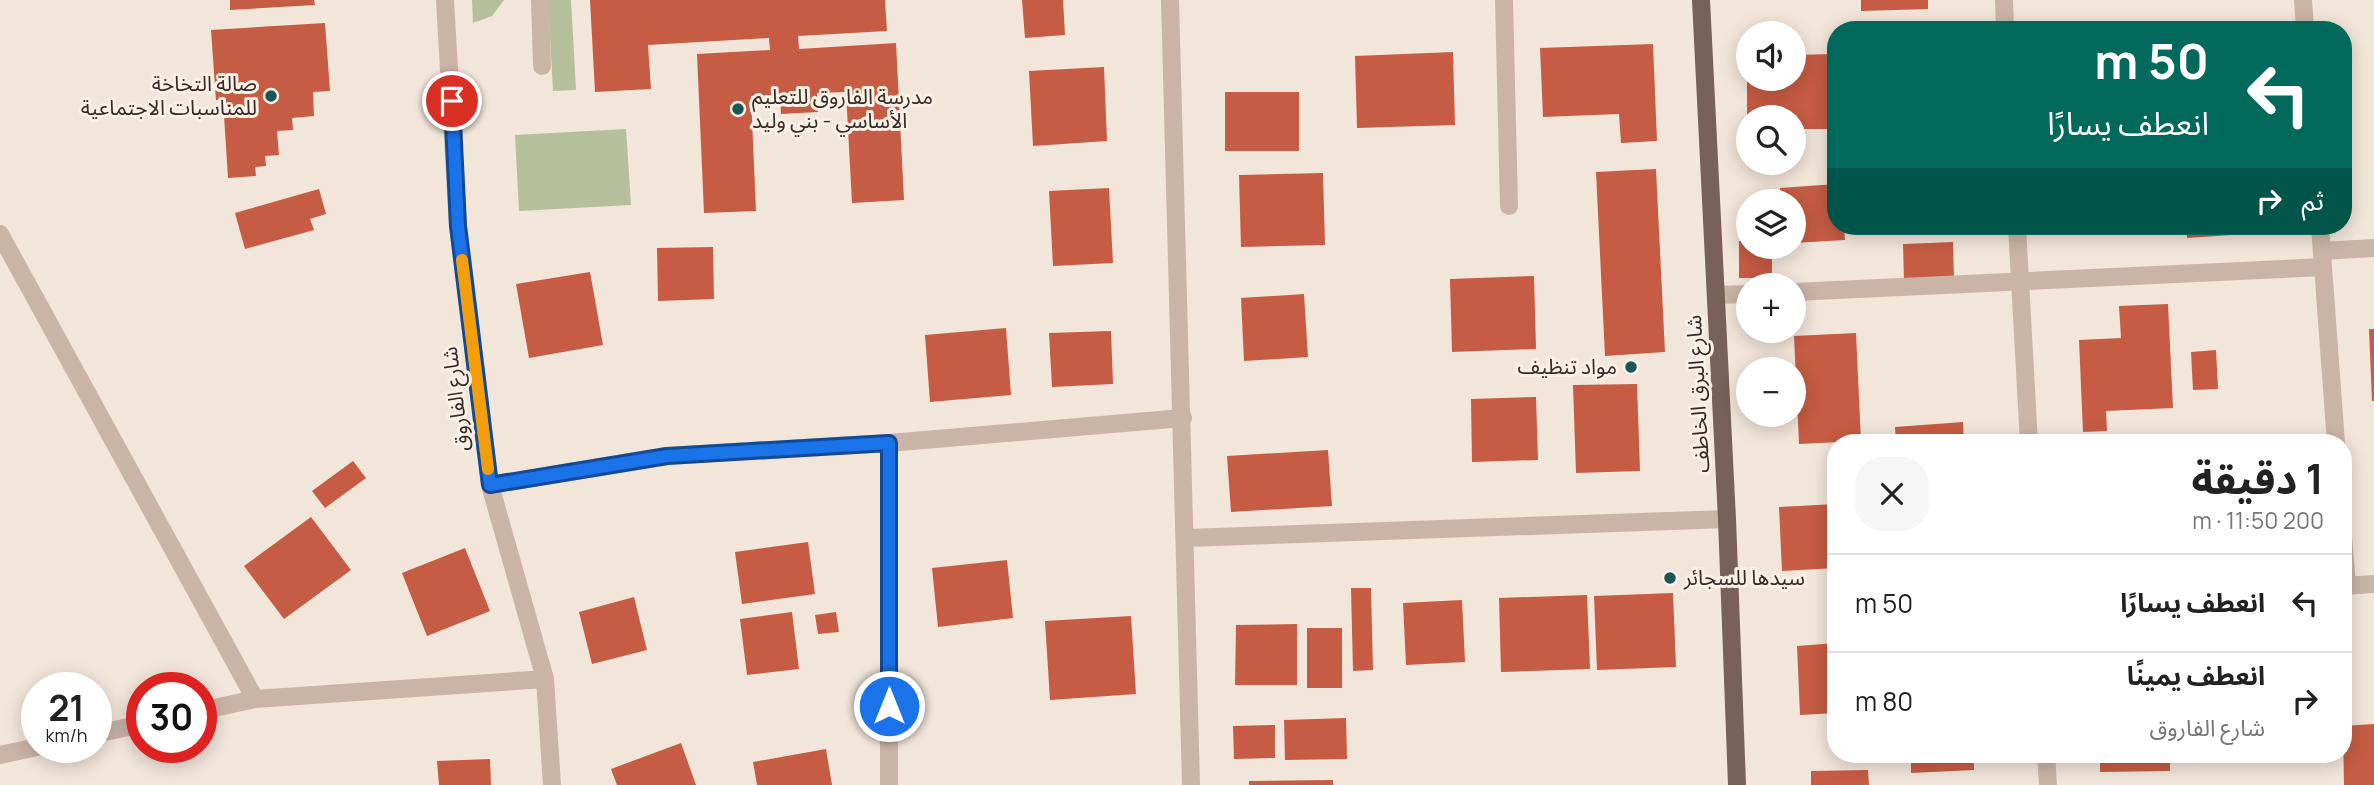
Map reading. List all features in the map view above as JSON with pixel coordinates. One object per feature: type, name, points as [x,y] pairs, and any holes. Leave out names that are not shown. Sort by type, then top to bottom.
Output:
[{"type":"main road","name":"شارع البرق الخاطف","points":[[1700,0],[1727,519],[1737,785]]},
{"type":"street","name":"شارع الفاروق","points":[[445,0],[458,226],[490,485],[545,679],[552,785]]},
{"type":"street","points":[[540,0],[542,66]]},
{"type":"street","points":[[1170,0],[1191,785]]},
{"type":"street","points":[[1504,0],[1509,206]]},
{"type":"street","points":[[2004,0],[2005,21]]},
{"type":"street","points":[[2303,0],[2304,21]]},
{"type":"street","points":[[0,234],[255,699]]},
{"type":"street","points":[[2017,235],[2028,434]]},
{"type":"street","points":[[2321,235],[2335,434]]},
{"type":"street","points":[[1806,292],[2020,283],[2322,259],[2374,248]]},
{"type":"street","points":[[1716,295],[1736,294]]},
{"type":"street","points":[[490,485],[667,456],[889,443],[1183,418]]},
{"type":"street","points":[[889,443],[889,785]]},
{"type":"street","points":[[1186,538],[1727,519]]},
{"type":"street","points":[[2352,586],[2374,584]]},
{"type":"street","points":[[217,707],[255,699],[545,679]]},
{"type":"street","points":[[0,755],[21,750]]},
{"type":"street","points":[[2047,763],[2048,785]]},
{"type":"green space","points":[[472,0],[504,0],[492,16],[473,23]]},
{"type":"green space","points":[[548,0],[571,0],[576,90],[553,91]]},
{"type":"green space","points":[[626,129],[631,205],[519,211],[515,135]]},
{"type":"building","points":[[230,0],[314,0],[315,5],[230,10]]},
{"type":"building","points":[[590,0],[885,0],[887,31],[798,36],[799,49],[896,43],[904,200],[852,203],[846,92],[817,93],[818,112],[781,114],[780,95],[751,96],[756,211],[704,213],[697,54],[770,50],[769,38],[648,45],[651,89],[595,92]]},
{"type":"building","points":[[1022,0],[1063,0],[1065,35],[1025,38]]},
{"type":"building","points":[[1861,0],[1928,0],[1928,9],[1861,11]]},
{"type":"building","points":[[325,23],[330,91],[313,92],[314,116],[292,118],[293,130],[277,131],[279,155],[265,156],[266,166],[255,167],[256,176],[228,178],[223,100],[216,100],[211,30]]},
{"type":"building","points":[[1653,44],[1657,141],[1621,143],[1619,114],[1543,117],[1540,48]]},
{"type":"building","points":[[1453,52],[1455,125],[1357,128],[1355,56]]},
{"type":"building","points":[[1827,54],[1827,129],[1806,129],[1806,105],[1747,105],[1747,91],[1806,91],[1806,55]]},
{"type":"building","points":[[1104,67],[1107,141],[1033,146],[1029,71]]},
{"type":"building","points":[[1225,92],[1299,92],[1299,151],[1225,151]]},
{"type":"building","points":[[1656,169],[1665,352],[1605,356],[1596,172]]},
{"type":"building","points":[[1323,173],[1325,245],[1241,247],[1239,175]]},
{"type":"building","points":[[1827,185],[1827,235],[1845,235],[1845,240],[1806,242],[1806,189],[1780,189]]},
{"type":"building","points":[[1109,188],[1113,263],[1053,266],[1049,191]]},
{"type":"building","points":[[319,189],[326,214],[310,219],[314,230],[245,249],[235,213]]},
{"type":"building","points":[[2187,235],[2231,235],[2187,238]]},
{"type":"building","points":[[1953,242],[1954,280],[1904,282],[1903,244]]},
{"type":"building","points":[[713,247],[714,299],[658,301],[657,248]]},
{"type":"building","points":[[1739,259],[1772,259],[1772,273],[1739,273]]},
{"type":"building","points":[[590,272],[603,345],[529,358],[516,284]]},
{"type":"building","points":[[1534,276],[1536,349],[1452,352],[1450,279]]},
{"type":"building","points":[[1304,294],[1308,357],[1244,361],[1241,298]]},
{"type":"building","points":[[2168,304],[2173,408],[2106,411],[2107,431],[2083,432],[2079,340],[2121,338],[2119,306]]},
{"type":"building","points":[[1006,328],[1011,395],[930,402],[925,335]]},
{"type":"building","points":[[2369,329],[2374,329],[2374,401],[2372,401]]},
{"type":"building","points":[[1111,331],[1113,384],[1052,387],[1049,333]]},
{"type":"building","points":[[1856,333],[1861,434],[1827,434],[1827,443],[1799,444],[1798,427],[1806,427],[1806,357],[1795,357],[1794,343],[1806,343],[1806,335]]},
{"type":"building","points":[[2216,350],[2218,389],[2193,390],[2191,352]]},
{"type":"building","points":[[1637,384],[1640,471],[1576,473],[1573,385]]},
{"type":"building","points":[[1536,397],[1538,460],[1472,462],[1471,399]]},
{"type":"building","points":[[1963,422],[1964,434],[1895,434],[1895,427]]},
{"type":"building","points":[[1328,450],[1332,506],[1231,512],[1227,456]]},
{"type":"building","points":[[353,461],[366,478],[325,508],[312,491]]},
{"type":"building","points":[[1827,504],[1827,568],[1782,571],[1779,507]]},
{"type":"building","points":[[311,517],[351,570],[284,619],[244,566]]},
{"type":"building","points":[[808,542],[815,594],[742,604],[735,552]]},
{"type":"building","points":[[465,548],[490,611],[427,636],[402,573]]},
{"type":"building","points":[[1007,560],[1013,618],[938,627],[932,568]]},
{"type":"building","points":[[1351,588],[1371,588],[1373,670],[1353,671]]},
{"type":"building","points":[[1673,593],[1676,667],[1597,670],[1594,596]]},
{"type":"building","points":[[1587,595],[1590,669],[1501,672],[1499,598]]},
{"type":"building","points":[[634,597],[647,650],[592,664],[579,612]]},
{"type":"building","points":[[1462,600],[1465,662],[1406,665],[1403,603]]},
{"type":"building","points":[[792,612],[799,669],[747,675],[740,619]]},
{"type":"building","points":[[836,612],[839,632],[818,634],[815,615]]},
{"type":"building","points":[[1131,616],[1136,694],[1050,700],[1045,621]]},
{"type":"building","points":[[1297,624],[1297,685],[1235,685],[1236,625]]},
{"type":"building","points":[[1307,628],[1342,628],[1342,688],[1307,688]]},
{"type":"building","points":[[1827,644],[1827,714],[1800,715],[1797,646]]},
{"type":"building","points":[[1346,718],[1347,759],[1285,760],[1284,720]]},
{"type":"building","points":[[2374,724],[2374,785],[2344,785],[2344,763],[2352,763],[2352,725]]},
{"type":"building","points":[[1275,725],[1275,758],[1234,759],[1233,726]]},
{"type":"building","points":[[681,743],[696,785],[617,785],[611,769]]},
{"type":"building","points":[[826,749],[832,785],[757,785],[753,762]]},
{"type":"building","points":[[490,759],[491,785],[439,785],[437,761]]},
{"type":"building","points":[[1911,763],[1974,763],[1974,770],[1911,773]]},
{"type":"building","points":[[2100,763],[2170,763],[2170,771],[2100,772]]},
{"type":"building","points":[[1868,770],[1869,785],[1811,785],[1811,771]]},
{"type":"building","points":[[1333,780],[1333,785],[1249,785],[1249,781]]},
{"type":"slow traffic","points":[[462,260],[488,469]]},
{"type":"place","name":"صالة التخاخة للمناسبات الاجتماعية","points":[[271,96]]},
{"type":"place","name":"مدرسة الفاروق للتعليم الأساسي - بني وليد","points":[[738,109]]},
{"type":"place","name":"مواد تنظيف","points":[[1631,367]]},
{"type":"place","name":"سيدها للسجائر","points":[[1670,578]]},
{"type":"route","points":[[452,101],[458,226],[490,485],[667,456],[889,443],[889,706]]}]
